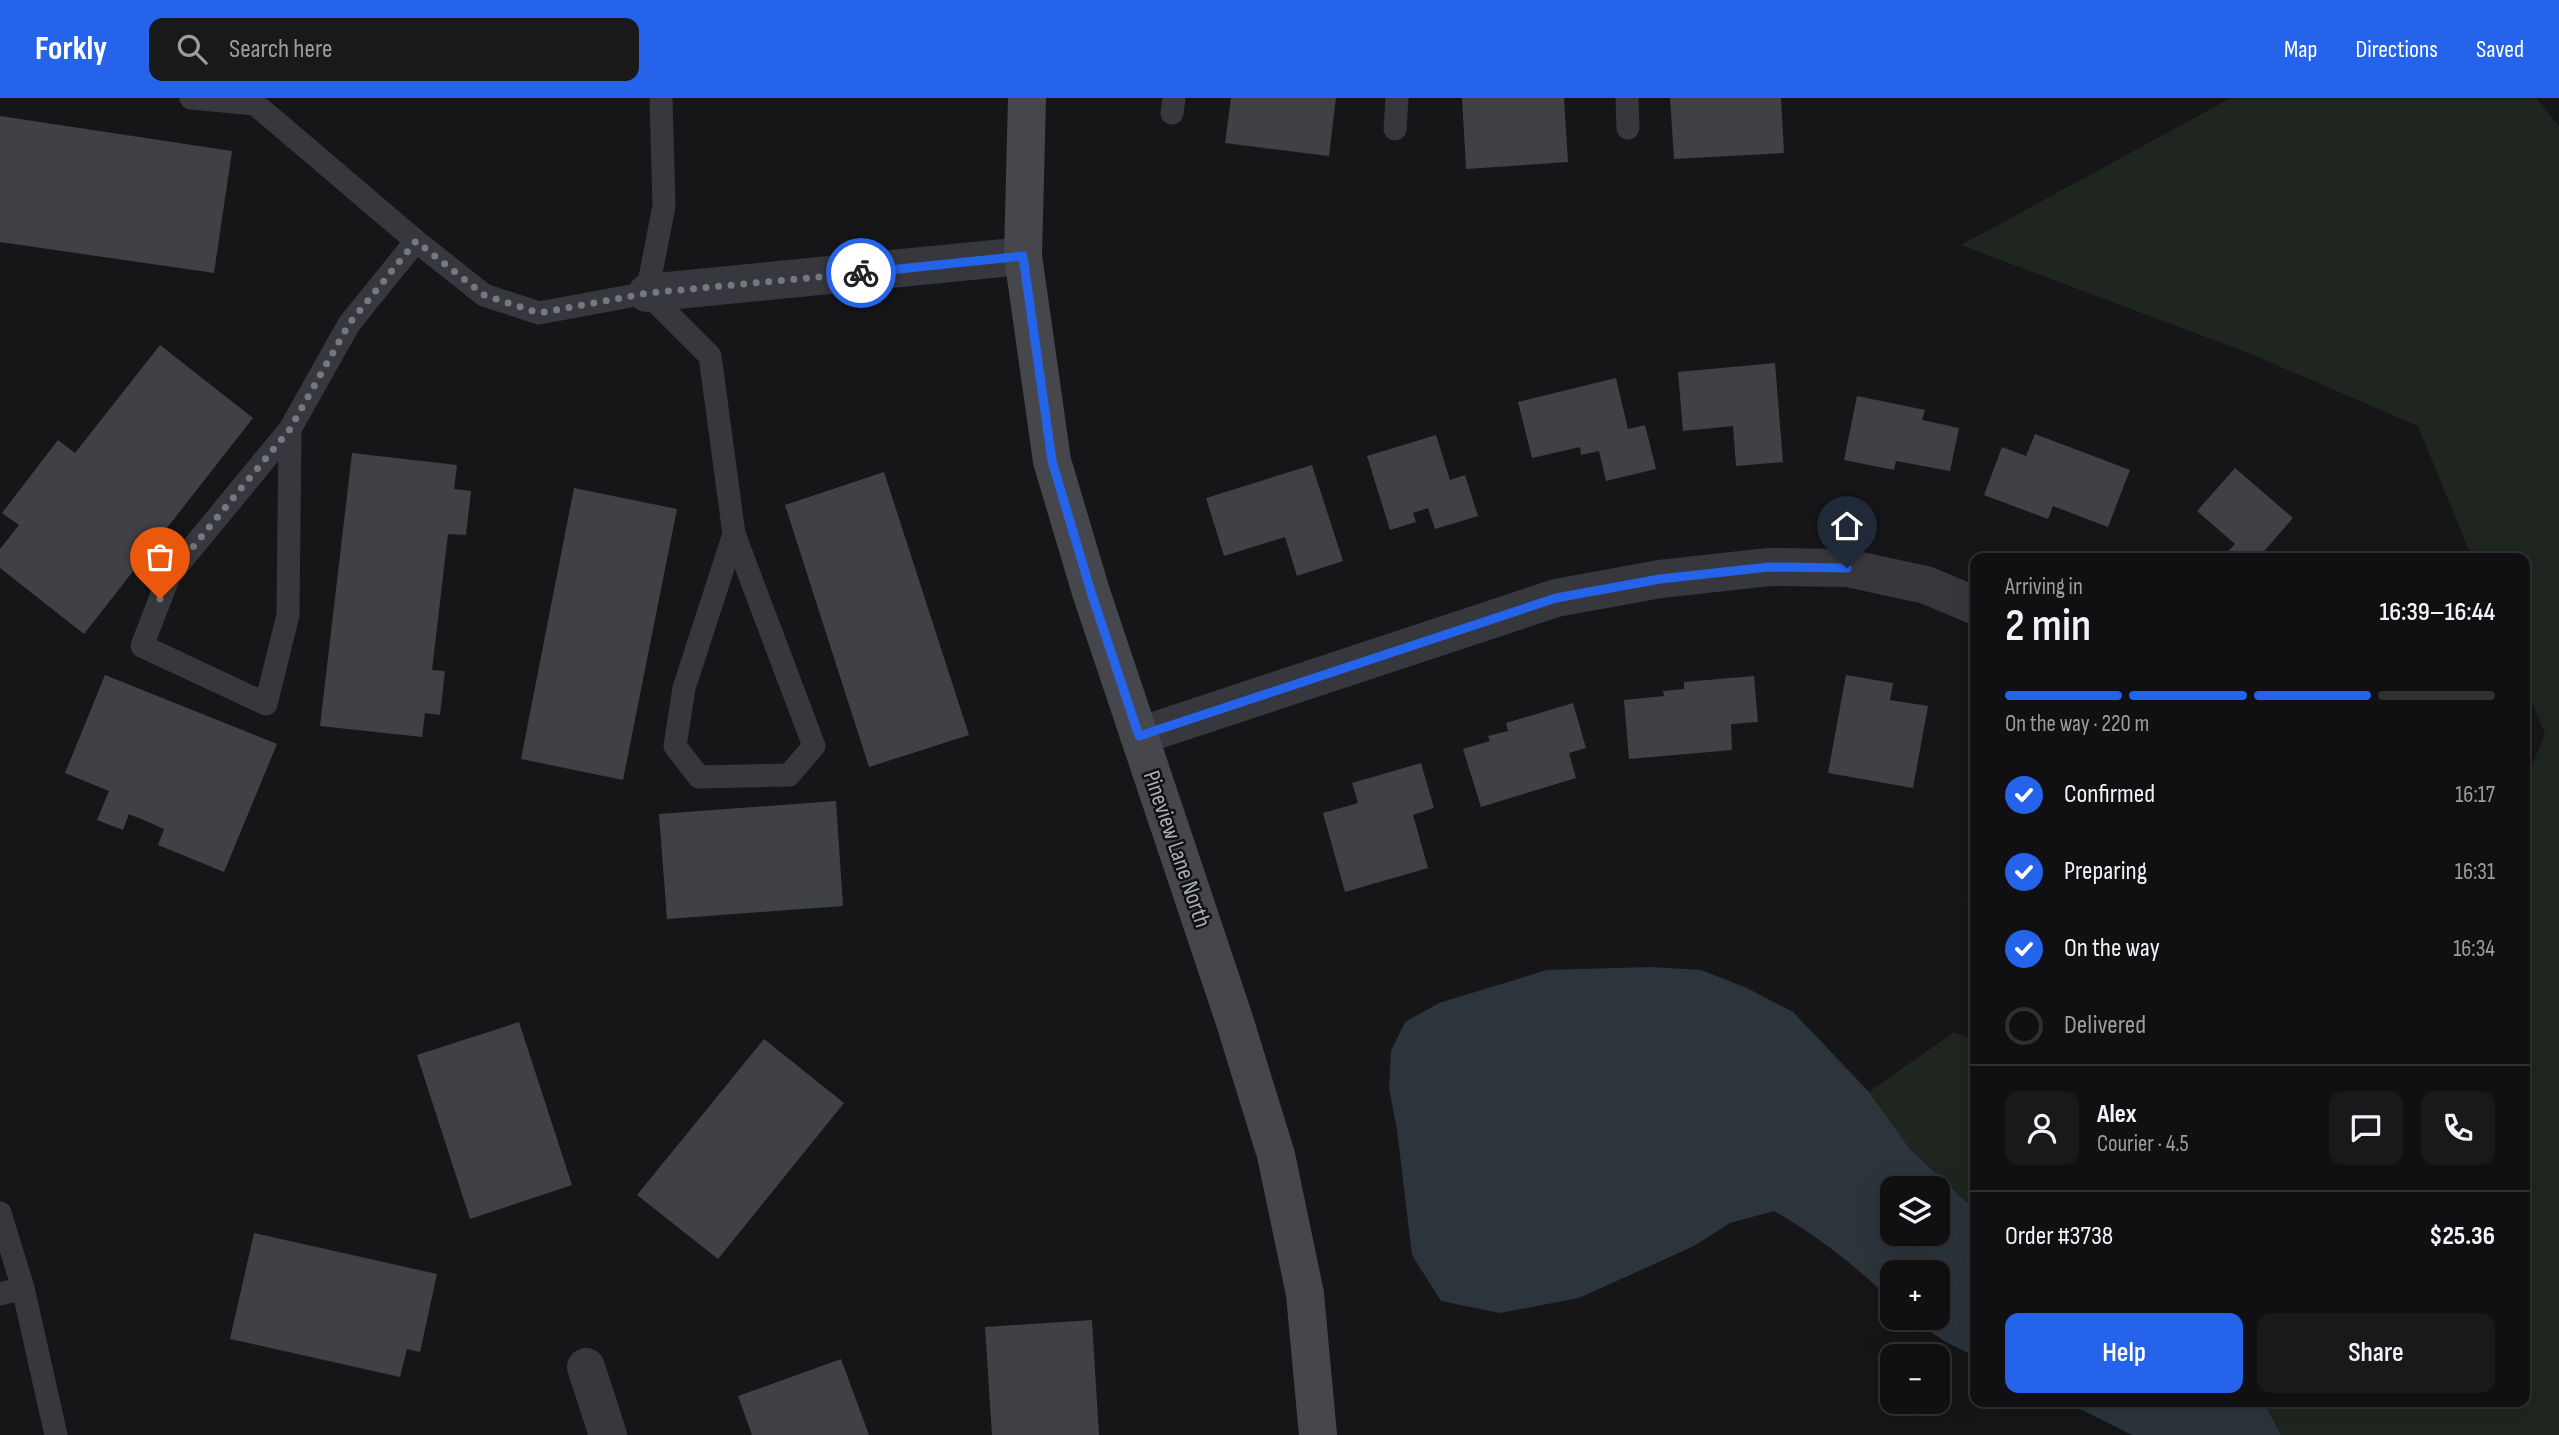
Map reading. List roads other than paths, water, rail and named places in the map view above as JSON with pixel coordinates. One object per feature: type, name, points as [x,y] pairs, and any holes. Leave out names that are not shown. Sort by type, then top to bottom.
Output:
[{"type":"street","name":"Pineview Lane North","points":[[1027,98],[1023,256],[1052,461],[1091,592],[1234,1019],[1276,1154],[1305,1294],[1318,1435]]},
{"type":"street","points":[[648,293],[1023,256]]},
{"type":"street","points":[[1139,736],[1556,598],[1660,579],[1769,567],[1847,568],[1926,585],[1970,603]]},
{"type":"street","points":[[586,1367],[608,1435]]},
{"type":"lane","points":[[191,98],[251,101],[484,295],[539,313],[648,293]]},
{"type":"lane","points":[[648,293],[664,206],[661,98]]},
{"type":"lane","points":[[1395,129],[1397,98]]},
{"type":"lane","points":[[1627,98],[1628,128]]},
{"type":"lane","points":[[290,429],[288,615],[266,704],[142,646],[169,576],[290,429],[349,324],[416,241]]},
{"type":"lane","points":[[648,293],[710,356],[734,534],[814,746],[789,775],[699,777],[675,746],[684,688],[734,534]]},
{"type":"lane","points":[[0,1213],[23,1288],[56,1435]]},
{"type":"lane","points":[[0,1294],[23,1288]]}]
